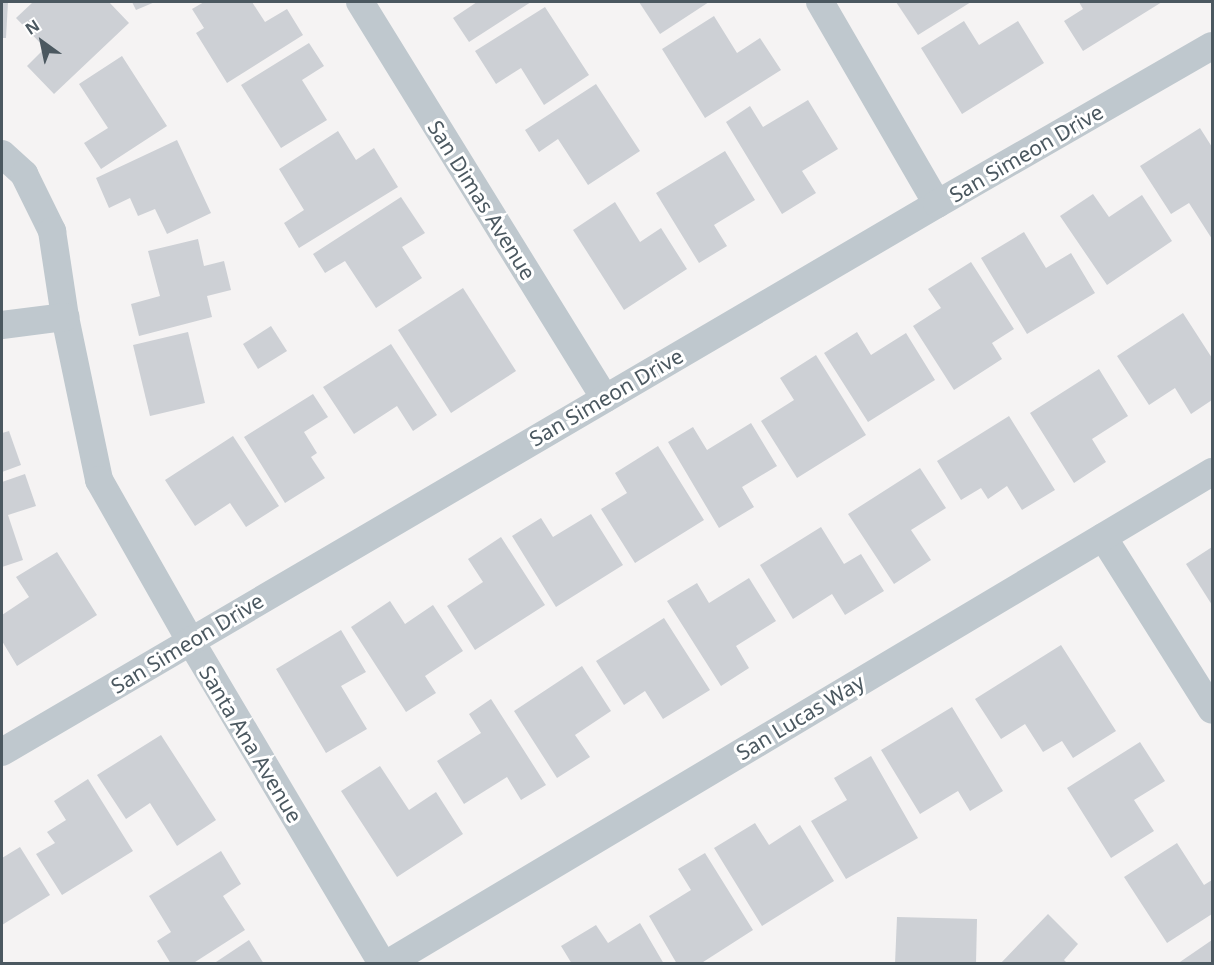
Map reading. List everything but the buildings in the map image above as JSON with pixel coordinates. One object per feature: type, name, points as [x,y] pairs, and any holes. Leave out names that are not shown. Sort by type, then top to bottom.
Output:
[{"type":"street","name":"San Dimas Avenue","points":[[360,2],[605,398]]},
{"type":"street","points":[[820,2],[937,204]]},
{"type":"street","name":"San Simeon Drive","points":[[2,752],[937,204],[1212,46]]},
{"type":"street","name":"Santa Ana Avenue","points":[[2,154],[24,174],[52,231],[65,317],[99,480],[190,640],[382,963]]},
{"type":"street","points":[[2,325],[65,317]]},
{"type":"street","name":"San Lucas Way","points":[[387,963],[1212,472]]},
{"type":"street","points":[[1102,537],[1212,710]]}]
